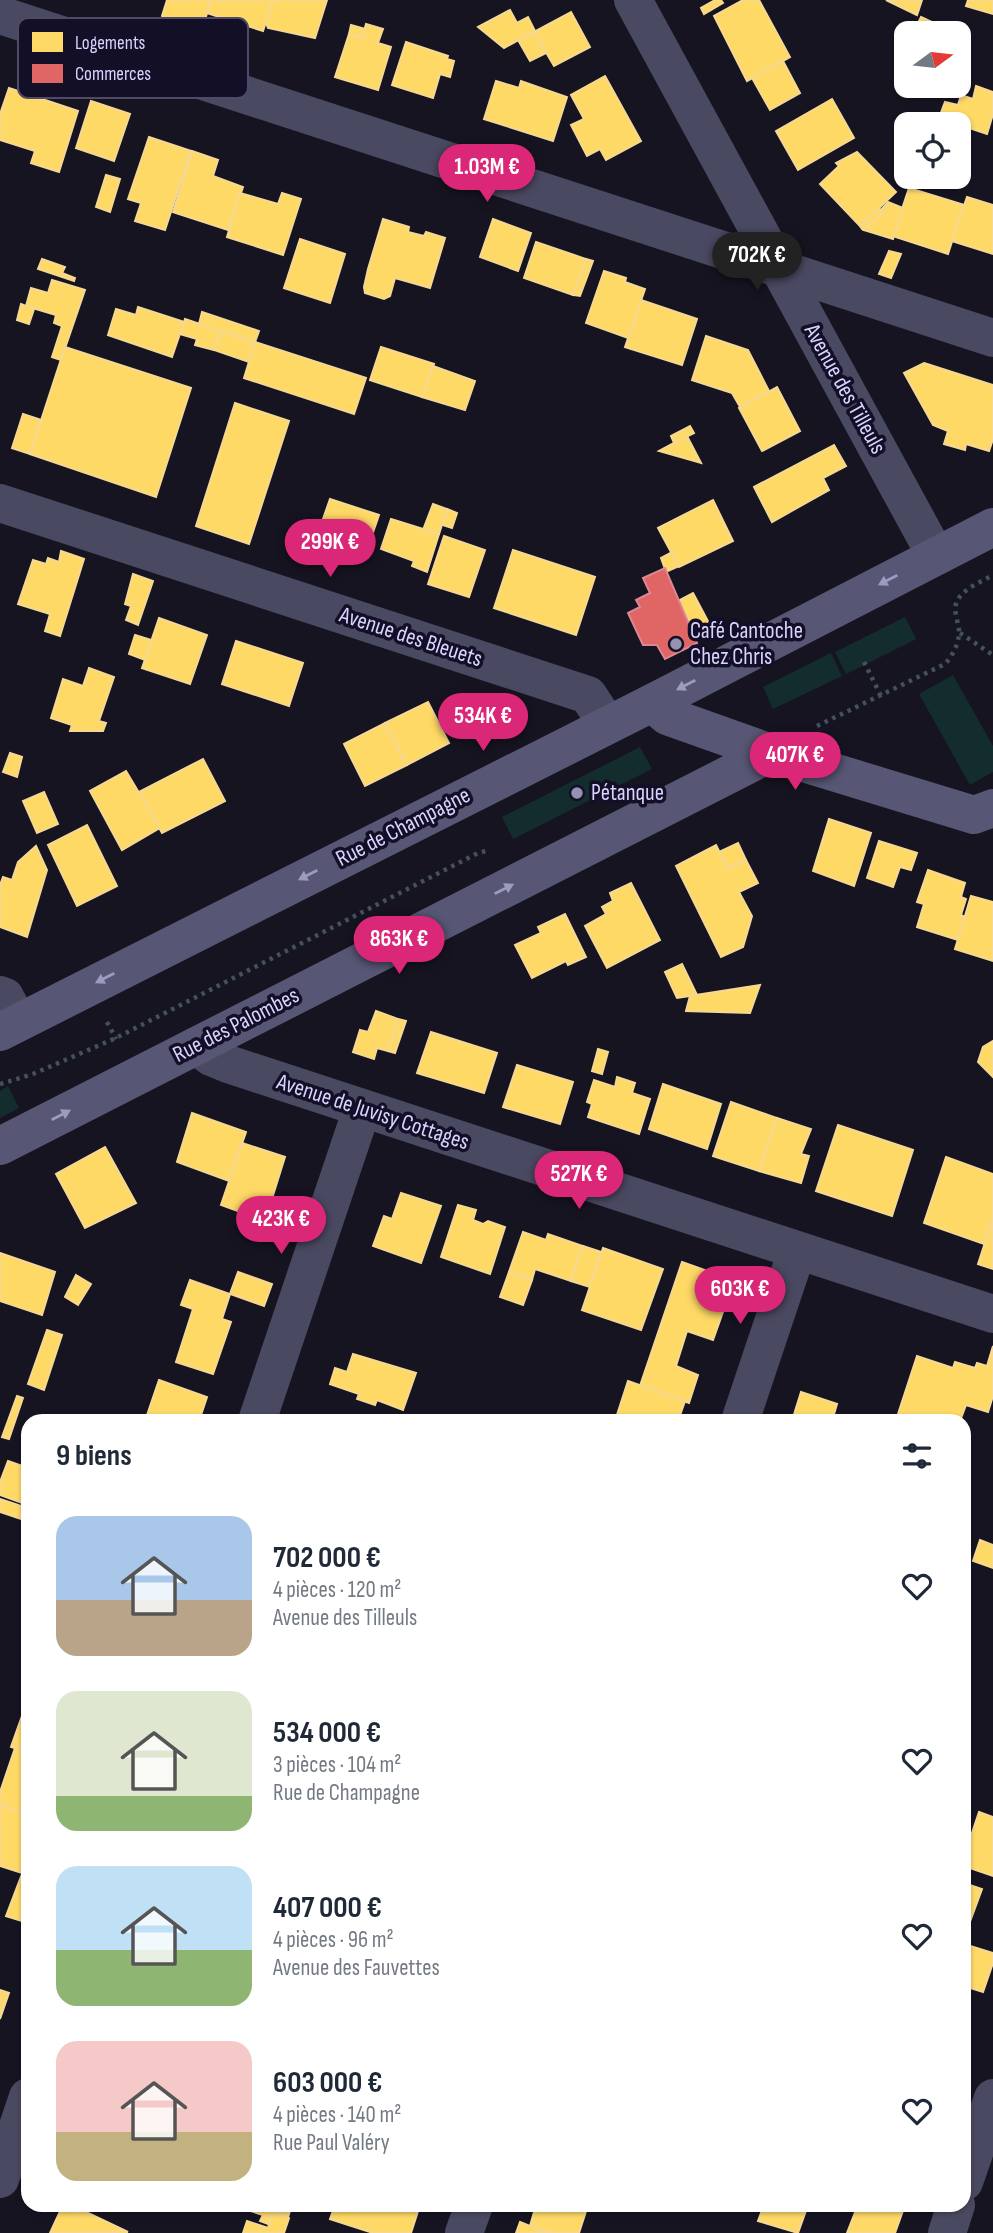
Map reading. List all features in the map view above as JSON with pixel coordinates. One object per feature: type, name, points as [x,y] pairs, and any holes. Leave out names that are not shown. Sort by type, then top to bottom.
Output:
[{"type":"street","name":"Avenue des Tilleuls","points":[[633,0],[936,556]]},
{"type":"street","points":[[0,15],[18,21]]},
{"type":"street","points":[[248,95],[993,338]]},
{"type":"street","name":"Avenue des Bleuets","points":[[0,503],[588,695],[607,724]]},
{"type":"street","name":"Rue de Champagne","points":[[6,1016],[89,987],[652,703],[993,527]]},
{"type":"street","points":[[652,703],[667,716],[771,753],[987,815]]},
{"type":"street","name":"Rue des Palombes","points":[[0,1146],[771,753]]},
{"type":"street","name":"Avenue de Juvisy Cottages","points":[[197,1046],[211,1057],[228,1064],[993,1314]]},
{"type":"street","points":[[259,1414],[362,1109]]},
{"type":"street","points":[[742,1414],[797,1251]]},
{"type":"street","points":[[971,2162],[993,2098]]},
{"type":"street","points":[[0,2179],[21,2117]]},
{"type":"street","points":[[464,2233],[472,2212]]},
{"type":"street","points":[[947,2233],[954,2212]]},
{"type":"path","points":[[813,727],[945,664],[953,654],[960,633],[956,603],[967,589],[993,575]]},
{"type":"path","points":[[960,633],[993,655]]},
{"type":"path","points":[[864,662],[881,696]]},
{"type":"path","points":[[89,987],[136,1076]]},
{"type":"green space","points":[[905,617],[916,639],[846,674],[835,652]]},
{"type":"green space","points":[[831,653],[842,676],[773,709],[763,687]]},
{"type":"green space","points":[[953,675],[993,746],[993,772],[970,785],[919,694]]},
{"type":"green space","name":"Pétanque","points":[[640,747],[652,769],[513,839],[502,817]]},
{"type":"green space","points":[[8,1086],[19,1108],[0,1118],[0,1091]]},
{"type":"building: Logements","points":[[167,0],[211,0],[206,18],[162,16]]},
{"type":"building: Logements","points":[[211,0],[273,0],[263,31],[248,26],[248,18],[223,18],[207,13]]},
{"type":"building: Logements","points":[[273,0],[327,0],[315,38],[268,28],[266,23]]},
{"type":"building: Logements","points":[[715,0],[721,0],[723,3],[704,14],[701,8]]},
{"type":"building: Logements","points":[[743,0],[759,0],[790,57],[747,81],[714,16]]},
{"type":"building: Logements","points":[[886,0],[922,0],[917,15]]},
{"type":"building: Logements","points":[[968,0],[993,0],[993,14],[966,6]]},
{"type":"building: Logements","points":[[510,10],[517,23],[528,17],[535,31],[504,48],[478,27]]},
{"type":"building: Logements","points":[[571,12],[590,47],[554,66],[534,32]]},
{"type":"building: Logements","points":[[366,24],[383,29],[378,43],[391,47],[378,90],[335,77],[349,34],[362,38]]},
{"type":"building: Logements","points":[[351,25],[365,29],[362,38],[349,34]]},
{"type":"building: Logements","points":[[534,32],[546,53],[530,61],[518,40]]},
{"type":"building: Logements","points":[[406,42],[448,56],[447,59],[454,61],[450,77],[440,74],[433,98],[392,85]]},
{"type":"building: Logements","points":[[783,61],[800,93],[770,110],[752,78]]},
{"type":"building: Logements","points":[[605,76],[641,141],[606,160],[600,149],[587,156],[571,125],[584,119],[571,95]]},
{"type":"building: Logements","points":[[496,81],[519,88],[521,81],[567,97],[553,141],[484,119]]},
{"type":"building: Logements","points":[[976,86],[993,92],[993,114],[987,134],[971,129],[971,112],[941,112],[945,102],[958,105],[960,98],[973,99]]},
{"type":"building: Logements","points":[[9,88],[18,91],[18,98],[39,98],[78,111],[59,172],[31,163],[35,151],[0,140],[0,114]]},
{"type":"building: Logements","points":[[832,99],[854,138],[798,170],[776,131]]},
{"type":"building: Logements","points":[[91,101],[130,114],[114,161],[76,148]]},
{"type":"building: Logements","points":[[149,137],[191,151],[165,230],[135,221],[141,203],[128,199]]},
{"type":"building: Logements","points":[[192,151],[218,160],[213,176],[243,187],[228,230],[173,212]]},
{"type":"building: Logements","points":[[857,152],[896,192],[860,226],[820,184],[839,166],[836,163]]},
{"type":"building: Logements","points":[[106,175],[120,179],[110,212],[96,207]]},
{"type":"building: Logements","points":[[909,189],[964,205],[948,254],[893,236]]},
{"type":"building: Logements","points":[[240,193],[278,204],[282,193],[301,199],[283,255],[227,237]]},
{"type":"building: Logements","points":[[967,197],[993,205],[993,254],[952,241]]},
{"type":"building: Logements","points":[[888,202],[903,208],[893,239],[864,230],[883,213],[880,211]]},
{"type":"building: Logements","points":[[879,208],[883,213],[862,229],[860,226]]},
{"type":"building: Logements","points":[[383,219],[409,227],[408,232],[424,236],[426,232],[445,238],[430,288],[395,278],[390,296],[384,299],[365,293],[368,269]]},
{"type":"building: Logements","points":[[493,219],[531,233],[518,271],[480,257]]},
{"type":"building: Logements","points":[[300,239],[345,254],[330,303],[284,288]]},
{"type":"building: Logements","points":[[536,242],[586,259],[573,295],[524,278]]},
{"type":"building: Logements","points":[[889,251],[901,254],[891,278],[879,274]]},
{"type":"building: Logements","points":[[42,259],[65,267],[62,273],[75,278],[74,281],[38,269]]},
{"type":"building: Logements","points":[[586,259],[593,261],[580,296],[573,295]]},
{"type":"building: Logements","points":[[604,271],[626,278],[625,282],[645,289],[628,338],[586,323]]},
{"type":"building: Logements","points":[[52,280],[85,290],[61,360],[52,357],[62,326],[54,323],[56,315],[26,306],[31,288],[48,293]]},
{"type":"building: Logements","points":[[641,300],[697,319],[682,365],[625,347]]},
{"type":"building: Logements","points":[[21,304],[34,309],[29,324],[17,320]]},
{"type":"building: Logements","points":[[138,307],[184,322],[172,357],[108,335],[116,309],[136,315]]},
{"type":"building: Logements","points":[[202,312],[259,331],[255,342],[199,324]]},
{"type":"building: Logements","points":[[185,319],[221,331],[214,350],[195,345],[197,339],[180,334]]},
{"type":"building: Logements","points":[[221,331],[255,342],[249,362],[214,350]]},
{"type":"building: Logements","points":[[706,336],[748,350],[769,391],[740,407],[732,393],[692,380]]},
{"type":"building: Logements","points":[[255,342],[366,378],[354,414],[244,378]]},
{"type":"building: Logements","points":[[65,347],[191,388],[156,497],[30,454]]},
{"type":"building: Logements","points":[[381,347],[434,364],[422,397],[370,380]]},
{"type":"building: Logements","points":[[924,363],[993,385],[993,439],[989,451],[966,444],[965,450],[944,444],[948,431],[933,425],[904,373]]},
{"type":"building: Logements","points":[[433,366],[475,381],[465,410],[422,397]]},
{"type":"building: Logements","points":[[777,387],[800,431],[762,451],[739,408]]},
{"type":"building: Logements","points":[[235,403],[289,421],[249,544],[196,526]]},
{"type":"building: Logements","points":[[23,414],[41,420],[30,454],[12,448]]},
{"type":"building: Logements","points":[[690,426],[694,433],[674,443],[671,436]]},
{"type":"building: Logements","points":[[687,436],[701,463],[659,451],[674,443]]},
{"type":"building: Logements","points":[[834,445],[846,466],[823,478],[829,490],[772,522],[754,487]]},
{"type":"building: Logements","points":[[330,499],[379,515],[365,556],[316,539]]},
{"type":"building: Logements","points":[[713,500],[733,541],[679,567],[658,528]]},
{"type":"building: Logements","points":[[433,504],[447,509],[439,534],[423,530]]},
{"type":"building: Logements","points":[[447,509],[457,513],[452,528],[443,525]]},
{"type":"building: Logements","points":[[391,519],[439,534],[427,572],[412,566],[414,561],[381,549]]},
{"type":"building: Logements","points":[[444,536],[485,550],[469,597],[428,584]]},
{"type":"building: Logements","points":[[513,550],[595,577],[576,635],[494,608]]},
{"type":"building: Logements","points":[[61,551],[84,559],[60,636],[45,631],[50,614],[18,604],[33,560],[46,564],[48,558],[59,562]]},
{"type":"building: Logements","points":[[672,552],[679,566],[666,572],[661,558]]},
{"type":"building: Logements","points":[[133,574],[153,581],[138,625],[126,620],[131,606],[125,604]]},
{"type":"building: Logements","points":[[693,593],[709,623],[692,632],[678,601]]},
{"type":"building: Logements","points":[[159,618],[207,635],[190,684],[142,668]]},
{"type":"building: Logements","points":[[135,635],[151,640],[145,660],[129,654]]},
{"type":"building: Logements","points":[[236,641],[303,663],[289,706],[222,684]]},
{"type":"building: Logements","points":[[89,668],[114,677],[99,721],[106,723],[103,731],[70,731],[72,725],[51,718],[63,679],[83,686]]},
{"type":"building: Logements","points":[[428,702],[449,743],[407,765],[385,723]]},
{"type":"building: Logements","points":[[385,723],[407,765],[365,786],[344,744]]},
{"type":"building: Logements","points":[[10,753],[22,757],[17,777],[3,772]]},
{"type":"building: Logements","points":[[203,759],[225,801],[162,833],[139,792]]},
{"type":"building: Logements","points":[[126,771],[160,828],[122,850],[90,791]]},
{"type":"building: Logements","points":[[44,792],[58,824],[37,833],[23,801]]},
{"type":"building: Logements","points":[[829,819],[871,833],[854,886],[813,871]]},
{"type":"building: Logements","points":[[87,825],[117,886],[77,906],[48,845]]},
{"type":"building: Logements","points":[[879,841],[917,853],[911,870],[900,867],[893,887],[867,878]]},
{"type":"building: Logements","points":[[738,843],[746,860],[728,869],[719,852]]},
{"type":"building: Logements","points":[[716,845],[728,869],[746,860],[758,883],[739,892],[752,916],[743,947],[721,957],[676,866]]},
{"type":"building: Logements","points":[[36,846],[47,870],[27,937],[0,927],[0,885],[3,877],[12,880],[18,862]]},
{"type":"building: Logements","points":[[928,870],[965,883],[961,897],[966,899],[961,915],[965,917],[958,940],[917,927],[924,904],[917,902]]},
{"type":"building: Logements","points":[[631,883],[660,940],[607,968],[585,926],[606,914],[602,907],[613,901],[610,893]]},
{"type":"building: Logements","points":[[971,896],[993,902],[993,961],[955,949]]},
{"type":"building: Logements","points":[[565,914],[586,957],[568,965],[566,961],[532,978],[515,945],[541,933],[538,927]]},
{"type":"building: Logements","points":[[682,964],[697,995],[677,998],[665,972]]},
{"type":"building: Logements","points":[[760,985],[750,1013],[686,1011],[690,996]]},
{"type":"building: Logements","points":[[376,1011],[398,1019],[388,1051],[377,1048],[374,1059],[353,1052],[360,1030],[368,1032]]},
{"type":"building: Logements","points":[[398,1019],[406,1021],[395,1053],[388,1051]]},
{"type":"building: Logements","points":[[431,1032],[497,1053],[484,1093],[417,1073]]},
{"type":"building: Logements","points":[[993,1041],[993,1077],[978,1062],[983,1047]]},
{"type":"building: Logements","points":[[598,1049],[608,1052],[602,1074],[592,1071]]},
{"type":"building: Logements","points":[[517,1065],[573,1082],[560,1124],[503,1107]]},
{"type":"building: Logements","points":[[617,1077],[635,1083],[632,1093],[650,1099],[639,1134],[588,1117],[592,1104],[587,1102],[594,1080],[615,1087]]},
{"type":"building: Logements","points":[[663,1084],[721,1104],[707,1149],[649,1129]]},
{"type":"building: Logements","points":[[731,1102],[777,1118],[759,1171],[713,1156]]},
{"type":"building: Logements","points":[[192,1113],[246,1132],[229,1181],[177,1162]]},
{"type":"building: Logements","points":[[777,1118],[811,1129],[801,1154],[809,1156],[801,1183],[759,1171]]},
{"type":"building: Logements","points":[[838,1125],[913,1150],[892,1216],[816,1191]]},
{"type":"building: Logements","points":[[242,1143],[285,1157],[265,1221],[221,1205]]},
{"type":"building: Logements","points":[[105,1147],[136,1203],[85,1228],[56,1174]]},
{"type":"building: Logements","points":[[946,1157],[993,1174],[993,1218],[984,1244],[924,1223]]},
{"type":"building: Logements","points":[[401,1193],[441,1206],[421,1263],[373,1246],[384,1216],[392,1219]]},
{"type":"building: Logements","points":[[458,1205],[476,1210],[473,1220],[483,1224],[488,1221],[505,1227],[490,1274],[441,1257]]},
{"type":"building: Logements","points":[[993,1218],[993,1269],[978,1264]]},
{"type":"building: Logements","points":[[523,1232],[546,1240],[548,1234],[583,1246],[571,1281],[535,1269],[532,1280],[509,1272]]},
{"type":"building: Logements","points":[[583,1246],[601,1252],[590,1287],[571,1281]]},
{"type":"building: Logements","points":[[603,1248],[663,1269],[641,1330],[582,1310]]},
{"type":"building: Logements","points":[[0,1253],[55,1272],[42,1315],[0,1301]]},
{"type":"building: Logements","points":[[682,1262],[705,1270],[701,1282],[730,1292],[713,1340],[687,1331],[676,1366],[698,1375],[689,1403],[640,1386]]},
{"type":"building: Logements","points":[[238,1272],[272,1284],[264,1306],[230,1294]]},
{"type":"building: Logements","points":[[509,1272],[532,1280],[523,1305],[500,1297]]},
{"type":"building: Logements","points":[[76,1275],[91,1284],[78,1305],[65,1297]]},
{"type":"building: Logements","points":[[190,1280],[230,1294],[222,1319],[231,1322],[213,1374],[176,1362],[193,1309],[181,1305]]},
{"type":"building: Logements","points":[[47,1330],[62,1335],[44,1390],[28,1384]]},
{"type":"building: Logements","points":[[993,1346],[993,1396],[988,1412],[966,1405],[963,1414],[898,1414],[917,1356],[953,1368],[955,1362],[975,1368],[977,1363],[987,1366]]},
{"type":"building: Logements","points":[[353,1354],[416,1373],[403,1410],[377,1400],[375,1405],[357,1399],[359,1394],[330,1384],[335,1368],[347,1372]]},
{"type":"building: Logements","points":[[159,1380],[207,1397],[201,1414],[147,1414]]},
{"type":"building: Logements","points":[[628,1381],[685,1401],[680,1414],[617,1414]]},
{"type":"building: Logements","points":[[801,1392],[837,1404],[834,1414],[794,1414]]},
{"type":"building: Logements","points":[[17,1396],[23,1398],[9,1439],[2,1437]]},
{"type":"building: Logements","points":[[8,1461],[21,1466],[21,1502],[0,1495],[0,1482]]},
{"type":"building: Logements","points":[[0,1499],[21,1506],[21,1519],[0,1512]]},
{"type":"building: Logements","points":[[980,1540],[993,1545],[993,1568],[973,1561]]},
{"type":"building: Logements","points":[[21,1719],[21,1751],[11,1747]]},
{"type":"building: Logements","points":[[15,1748],[21,1750],[21,1812],[0,1805],[0,1792]]},
{"type":"building: Logements","points":[[0,1805],[21,1812],[21,1873],[0,1866]]},
{"type":"building: Logements","points":[[979,1812],[993,1817],[993,1876],[971,1868],[971,1836]]},
{"type":"building: Logements","points":[[21,1877],[21,1921],[6,1916]]},
{"type":"building: Logements","points":[[971,1885],[982,1889],[971,1919]]},
{"type":"building: Logements","points":[[971,1946],[993,1953],[993,1963],[983,1992],[971,1988]]},
{"type":"building: Logements","points":[[0,1990],[9,1993],[0,2019]]},
{"type":"building: Logements","points":[[60,2212],[86,2212],[128,2232],[50,2233]]},
{"type":"building: Logements","points":[[254,2212],[272,2212],[268,2224],[260,2221],[263,2215]]},
{"type":"building: Logements","points":[[272,2212],[290,2212],[288,2217]]},
{"type":"building: Logements","points":[[272,2212],[289,2218],[284,2233],[243,2233],[247,2221],[268,2228]]},
{"type":"building: Logements","points":[[332,2212],[418,2212],[411,2233],[373,2233],[330,2219]]},
{"type":"building: Logements","points":[[534,2212],[586,2212],[579,2233],[552,2233],[530,2226]]},
{"type":"building: Logements","points":[[761,2212],[806,2212],[798,2233],[758,2221]]},
{"type":"building: Logements","points":[[855,2212],[902,2212],[895,2233],[847,2233]]},
{"type":"building: Logements","points":[[520,2222],[530,2226],[552,2233],[516,2233]]},
{"type":"building: Commerces","points":[[665,568],[697,643],[665,659],[657,645],[643,645],[628,613],[640,607],[636,600],[650,593],[643,578]]},
{"type":"place","name":"Café Cantoche Chez Chris","points":[[676,644]]},
{"type":"place","name":"Pétanque","points":[[577,793]]}]
